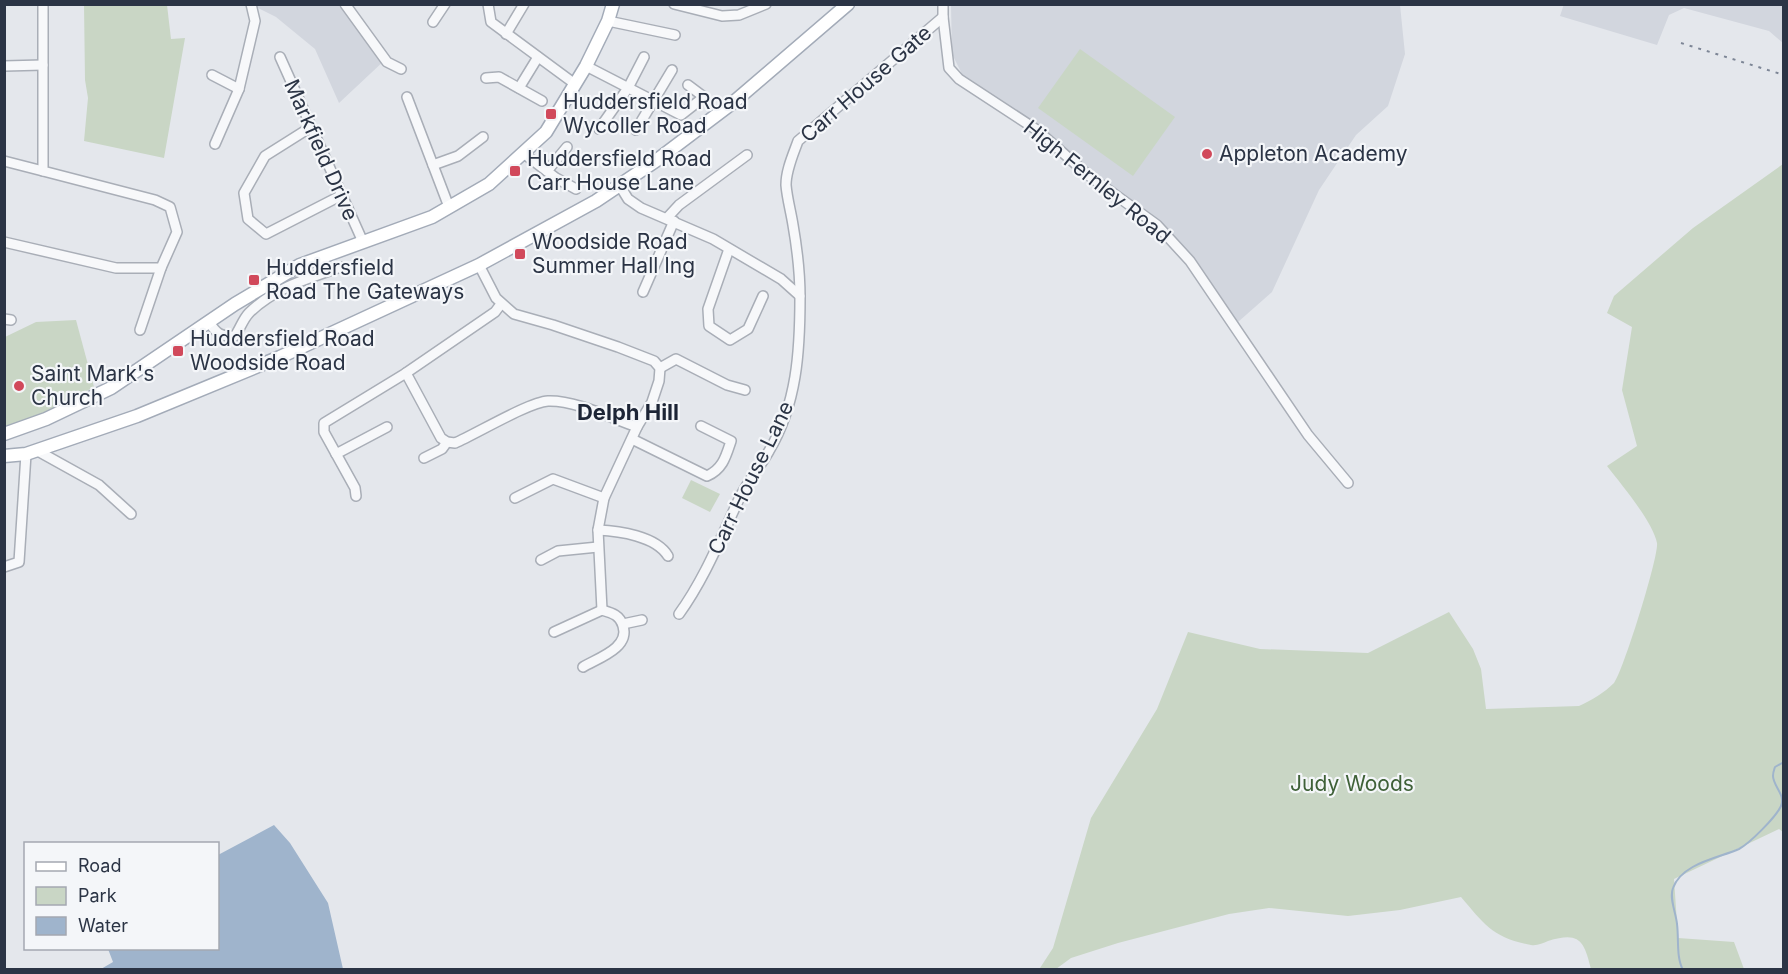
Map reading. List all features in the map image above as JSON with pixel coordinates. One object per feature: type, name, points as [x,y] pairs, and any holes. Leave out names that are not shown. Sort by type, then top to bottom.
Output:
[{"type":"main road","points":[[4,434],[46,419],[111,388],[209,322],[300,265],[432,217],[489,184],[546,132],[586,66],[608,21],[613,4]]},
{"type":"main road","points":[[4,456],[31,452],[137,416],[269,362],[479,265],[620,186],[735,101],[848,4]]},
{"type":"street","points":[[43,4],[43,171]]},
{"type":"street","points":[[214,144],[239,88],[255,21],[251,4]]},
{"type":"street","points":[[345,4],[387,62],[401,69]]},
{"type":"street","points":[[433,22],[444,4]]},
{"type":"street","points":[[488,4],[491,22],[575,84]]},
{"type":"street","points":[[506,34],[524,4]]},
{"type":"street","points":[[674,4],[722,16],[739,15],[765,4]]},
{"type":"street","name":"High Fernley Road","points":[[944,4],[943,17],[949,68],[959,79],[1037,130],[1088,175],[1157,225],[1191,261],[1308,435],[1348,483]]},
{"type":"street","name":"Carr House Gate","points":[[800,296],[794,229],[786,184],[789,164],[798,141],[943,17]]},
{"type":"street","points":[[608,21],[675,35]]},
{"type":"street","name":"Markfield Drive","points":[[280,57],[363,242]]},
{"type":"street","points":[[519,88],[538,57]]},
{"type":"street","points":[[599,129],[628,88],[644,57]]},
{"type":"street","points":[[4,66],[43,65]]},
{"type":"street","points":[[586,66],[681,115],[704,97],[688,85]]},
{"type":"street","points":[[636,130],[672,70]]},
{"type":"street","points":[[212,75],[239,88]]},
{"type":"street","points":[[486,78],[499,77],[542,101]]},
{"type":"street","points":[[407,97],[449,207]]},
{"type":"street","points":[[311,127],[265,156],[244,193],[248,219],[266,234],[342,195]]},
{"type":"street","points":[[433,165],[458,156],[483,137]]},
{"type":"street","points":[[547,171],[567,147]]},
{"type":"street","points":[[523,153],[576,189]]},
{"type":"street","points":[[643,292],[671,219],[680,205],[747,155]]},
{"type":"street","points":[[4,161],[155,200],[170,207],[177,232],[161,268],[140,330]]},
{"type":"street","points":[[620,186],[628,199],[641,208],[671,219],[729,249],[781,279],[800,296]]},
{"type":"street","points":[[4,242],[116,268],[161,268]]},
{"type":"street","points":[[729,249],[708,309],[709,326],[730,340],[748,329],[763,296]]},
{"type":"street","points":[[479,265],[491,290],[501,304],[514,314],[564,328],[654,361],[660,368],[659,381],[652,402],[637,427],[604,498],[598,530],[602,610]]},
{"type":"street","points":[[209,322],[216,333],[224,337],[235,336],[241,329],[247,314],[266,298],[294,284],[341,267]]},
{"type":"street","name":"Carr House Lane","points":[[680,614],[695,592],[742,493],[768,452],[787,414],[796,373],[800,296]]},
{"type":"street","points":[[356,496],[355,488],[324,432],[324,423],[406,373],[495,312],[501,304]]},
{"type":"street","points":[[660,368],[676,360],[727,385],[745,390]]},
{"type":"street","points":[[406,373],[441,438],[447,442],[455,443],[532,405],[549,401],[587,409],[637,427]]},
{"type":"street","points":[[632,439],[706,476],[714,472],[725,461],[732,441],[701,426]]},
{"type":"street","points":[[336,454],[387,427]]},
{"type":"street","points":[[424,458],[442,449],[447,442]]},
{"type":"street","points":[[4,567],[19,562],[31,452],[99,485],[131,514]]},
{"type":"street","points":[[515,498],[554,479],[604,498]]},
{"type":"street","points":[[598,530],[623,533],[650,541],[659,545],[668,556]]},
{"type":"street","points":[[541,560],[558,551],[598,547]]},
{"type":"street","points":[[554,632],[602,610],[615,614],[623,624],[624,635],[617,648],[583,667]]},
{"type":"street","points":[[623,624],[642,620]]},
{"type":"shaded area","points":[[1564,4],[1783,5],[1783,43],[1769,31],[1684,8],[1669,15],[1657,45],[1560,16]]},
{"type":"shaded area","points":[[252,5],[338,5],[386,59],[339,103],[315,49],[276,17]]},
{"type":"shaded area","name":"Appleton Academy","points":[[951,5],[1400,5],[1405,54],[1388,106],[1356,135],[1319,190],[1272,292],[1238,322],[1195,262],[1053,138],[963,76],[952,54]]},
{"type":"green space","points":[[84,5],[167,5],[171,39],[185,38],[164,158],[84,141],[88,98],[85,80]]},
{"type":"green space","points":[[1080,49],[1175,117],[1133,176],[1038,108]]},
{"type":"green space","name":"Judy Woods","points":[[1783,164],[1783,832],[1779,829],[1674,879],[1678,938],[1734,942],[1744,969],[1591,969],[1583,945],[1574,938],[1559,938],[1533,945],[1518,942],[1490,928],[1461,897],[1400,910],[1348,916],[1269,908],[1229,914],[1118,943],[1071,958],[1056,969],[1041,969],[1053,948],[1091,818],[1157,709],[1188,632],[1260,649],[1368,653],[1449,612],[1473,649],[1481,669],[1486,709],[1579,706],[1598,696],[1614,683],[1640,614],[1657,543],[1643,514],[1607,466],[1637,446],[1622,390],[1632,327],[1607,313],[1614,296],[1693,228]]},
{"type":"green space","points":[[76,320],[94,387],[43,414],[5,426],[5,337],[36,322]]},
{"type":"green space","points":[[691,480],[720,494],[710,512],[682,498]]},
{"type":"water","points":[[274,825],[290,843],[328,903],[343,969],[101,969],[113,962],[108,950],[219,950],[219,854]]},
{"type":"waterway","points":[[1683,970],[1679,954],[1673,888],[1684,873],[1702,862],[1739,849],[1768,823],[1781,806],[1781,794],[1773,775],[1775,767],[1784,762]]},
{"type":"railway","points":[[1681,43],[1784,75]]},
{"type":"place","name":"Huddersfield Road Wycoller Road","points":[[551,114]]},
{"type":"place","name":"Appleton Academy","points":[[1207,154]]},
{"type":"place","name":"Huddersfield Road Carr House Lane","points":[[515,171]]},
{"type":"place","name":"Woodside Road Summer Hall Ing","points":[[520,254]]},
{"type":"place","name":"Huddersfield Road The Gateways","points":[[254,280]]},
{"type":"place","name":"Huddersfield Road Woodside Road","points":[[178,351]]},
{"type":"place","name":"Saint Mark's Church","points":[[19,386]]},
{"type":"district","name":"Delph Hill","points":[[628,412]]}]
